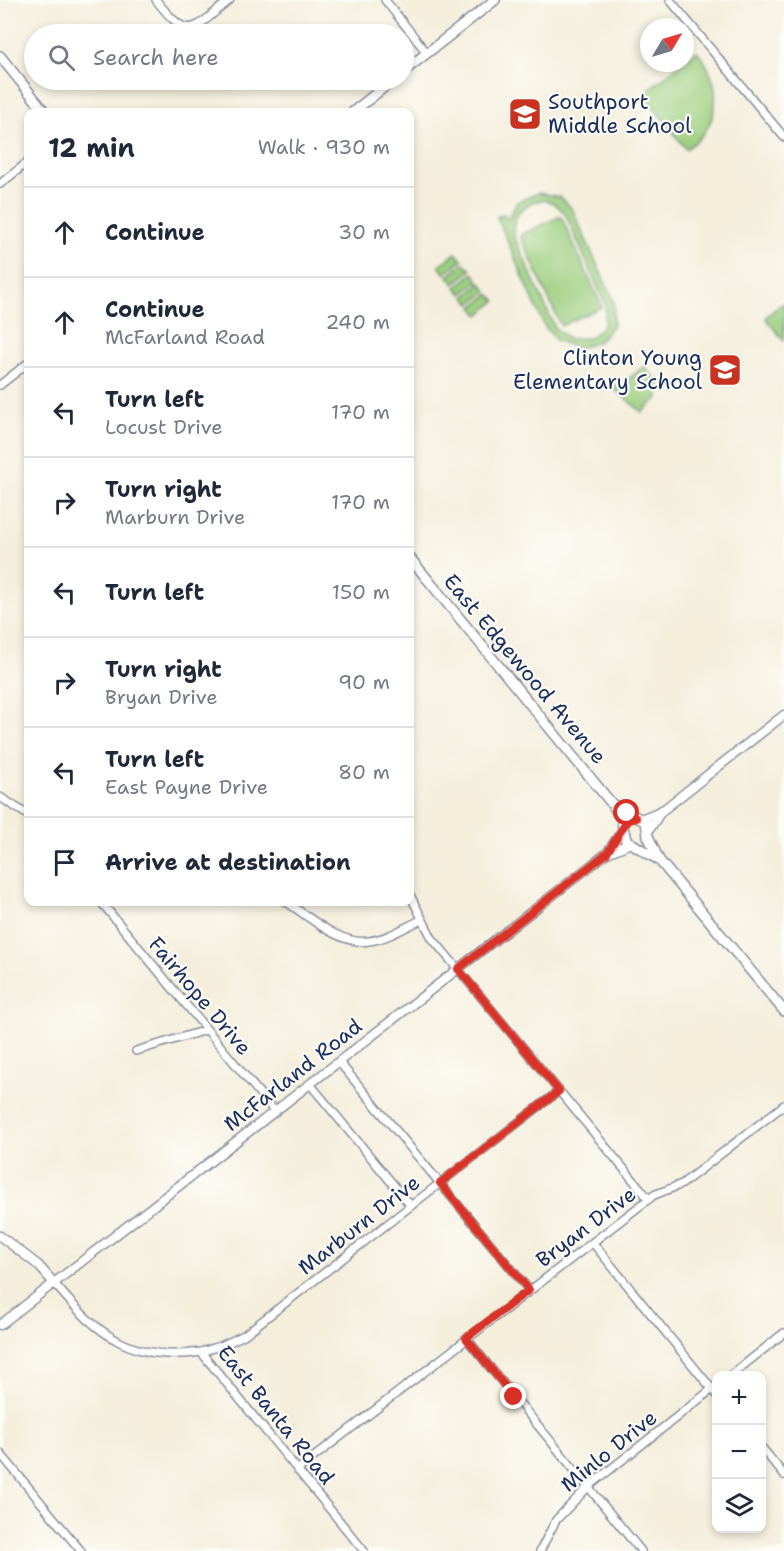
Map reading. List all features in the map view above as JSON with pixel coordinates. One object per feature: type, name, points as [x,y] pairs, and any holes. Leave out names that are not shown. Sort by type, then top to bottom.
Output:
[{"type":"main road","points":[[414,63],[495,0]]},
{"type":"main road","points":[[0,56],[24,86]]},
{"type":"main road","points":[[27,90],[42,108]]},
{"type":"main road","points":[[358,108],[380,90]]},
{"type":"main road","name":"East Edgewood Avenue","points":[[414,563],[612,804],[624,837],[659,860]]},
{"type":"main road","name":"East Edgewood Avenue","points":[[612,804],[647,825],[659,860],[784,1011]]},
{"type":"main road","points":[[623,829],[627,821],[638,818]]},
{"type":"main road","points":[[633,844],[643,842],[648,833]]},
{"type":"street","points":[[156,0],[177,24]]},
{"type":"street","points":[[200,24],[230,0]]},
{"type":"street","points":[[385,0],[404,24]]},
{"type":"street","points":[[670,0],[784,137]]},
{"type":"street","points":[[414,37],[427,53]]},
{"type":"street","points":[[0,184],[24,165]]},
{"type":"street","points":[[0,385],[24,366]]},
{"type":"street","points":[[648,833],[663,810],[784,715]]},
{"type":"street","points":[[0,797],[24,812]]},
{"type":"street","points":[[638,818],[663,810]]},
{"type":"street","name":"McFarland Road","points":[[0,1325],[607,853],[623,829]]},
{"type":"street","name":"McFarland Road","points":[[607,853],[633,844]]},
{"type":"street","points":[[414,904],[427,932],[649,1199]]},
{"type":"street","name":"Fairhope Drive","points":[[104,906],[275,1112]]},
{"type":"street","points":[[293,906],[345,938],[358,942],[375,940],[421,920]]},
{"type":"street","points":[[136,1051],[206,1030]]},
{"type":"street","points":[[339,1062],[529,1290]]},
{"type":"street","points":[[310,1084],[411,1206]]},
{"type":"street","name":"Marburn Drive","points":[[201,1352],[223,1346],[244,1335],[559,1091]]},
{"type":"street","name":"Bryan Drive","points":[[297,1470],[649,1199],[682,1184],[784,1105]]},
{"type":"street","name":"East Banta Road","points":[[0,1236],[38,1265],[86,1320],[123,1344],[159,1353],[201,1352],[364,1551]]},
{"type":"street","points":[[592,1243],[712,1386]]},
{"type":"street","points":[[736,1371],[784,1333]]},
{"type":"street","points":[[466,1338],[640,1551]]},
{"type":"street","name":"Minlo Drive","points":[[540,1551],[556,1520],[588,1487],[712,1392]]},
{"type":"street","points":[[0,1453],[81,1551]]},
{"type":"street","points":[[766,1453],[784,1475]]},
{"type":"green space","points":[[697,51],[712,77],[715,103],[707,128],[686,149],[647,99],[648,90],[671,72],[694,72],[694,53]]},
{"type":"green space","points":[[538,193],[560,197],[572,209],[614,302],[613,325],[598,342],[577,348],[556,340],[545,327],[497,217],[504,214],[507,219],[517,202]],"holes":[[[544,200],[554,203],[565,213],[606,306],[604,325],[590,338],[570,339],[555,328],[514,236],[515,222],[520,211],[530,203],[537,201]]]},
{"type":"green space","points":[[561,216],[602,307],[561,326],[520,235]]},
{"type":"green space","points":[[456,253],[462,260],[445,274],[439,266]]},
{"type":"green space","points":[[464,263],[471,270],[454,284],[448,276]]},
{"type":"green space","points":[[473,273],[479,281],[462,294],[456,287]]},
{"type":"green space","points":[[481,283],[487,291],[471,304],[465,297]]},
{"type":"green space","points":[[489,294],[496,301],[479,315],[473,307]]},
{"type":"green space","points":[[784,304],[784,341],[766,319]]},
{"type":"green space","points":[[644,366],[661,385],[656,390],[659,397],[642,412],[613,388],[625,382]]},
{"type":"place","name":"Southport Middle School","points":[[525,114]]},
{"type":"place","name":"Clinton Young Elementary School","points":[[725,370]]},
{"type":"route","points":[[514,1397],[466,1338],[529,1290],[440,1183],[559,1091],[458,969],[607,853],[627,821],[636,818],[627,813]]}]
